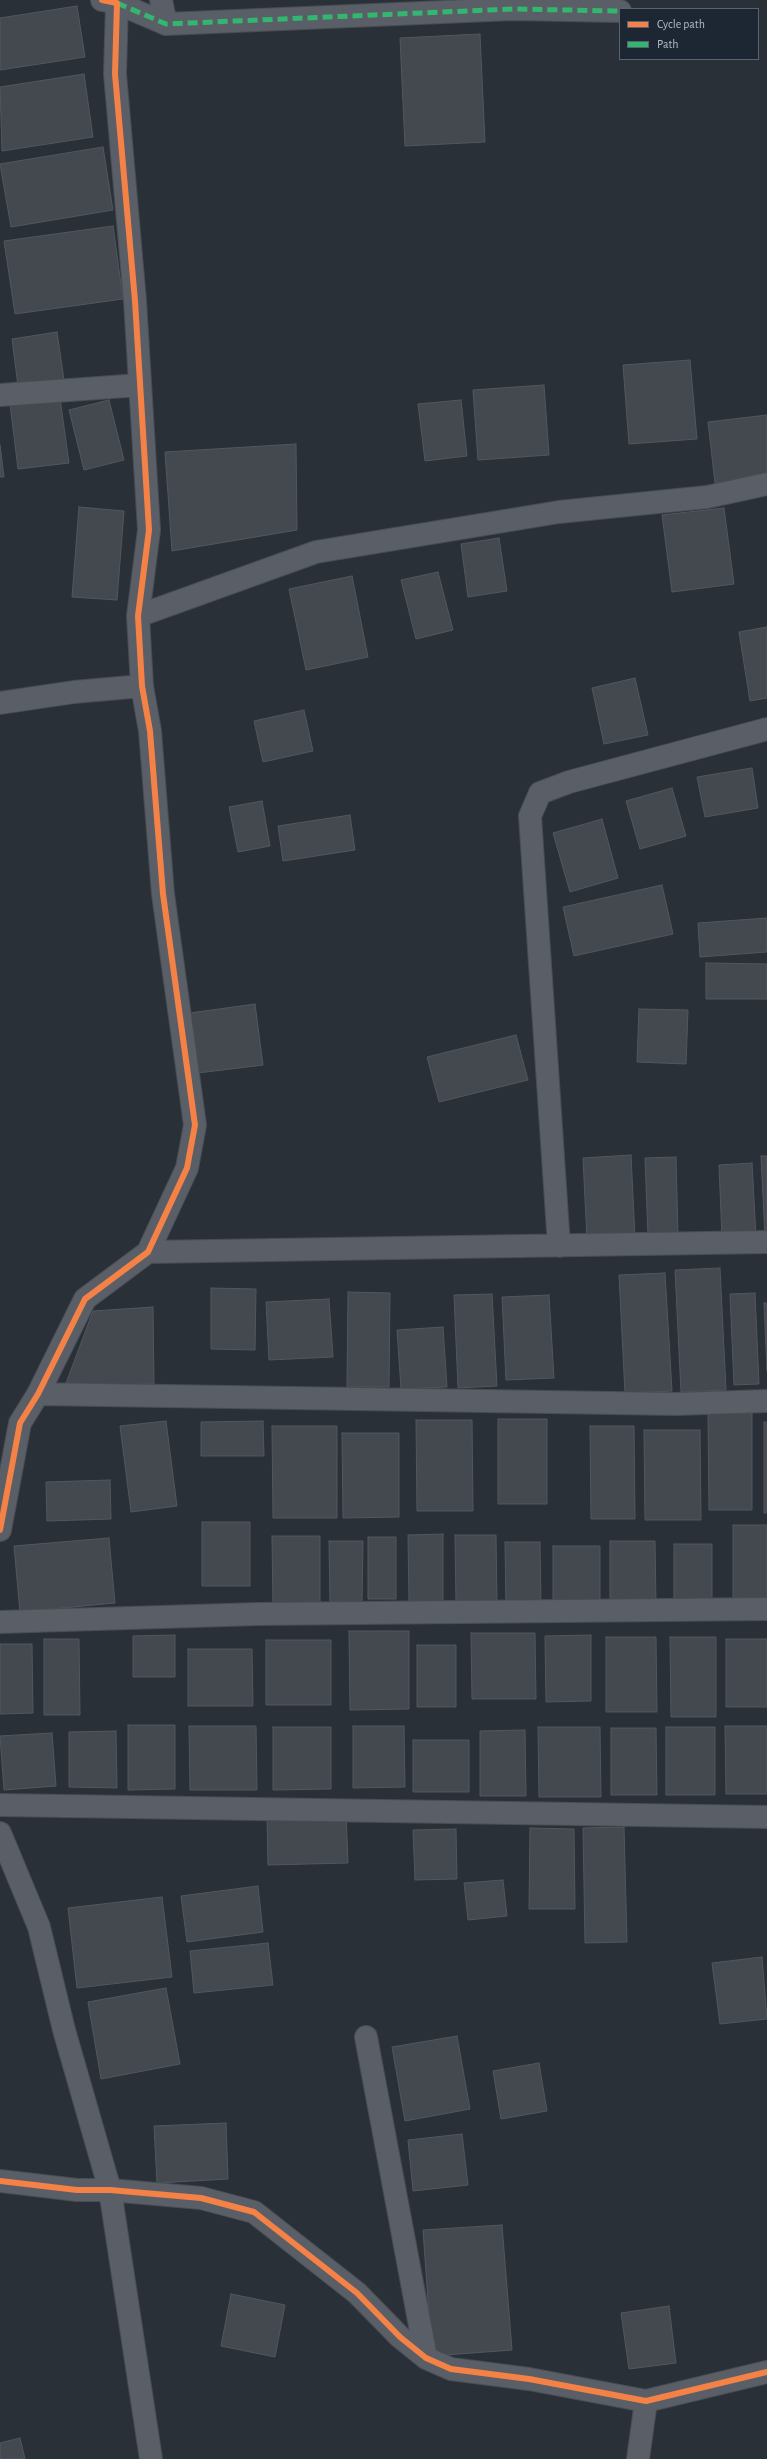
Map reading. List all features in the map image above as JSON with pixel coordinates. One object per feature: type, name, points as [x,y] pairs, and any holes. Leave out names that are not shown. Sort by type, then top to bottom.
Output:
[{"type":"street","points":[[161,0],[166,24]]},
{"type":"street","points":[[0,1530],[20,1423],[38,1394],[85,1300],[148,1252],[187,1168],[195,1125],[163,894],[150,731],[142,686],[138,616],[149,530],[140,385],[110,2],[166,24],[513,9],[619,12]]},
{"type":"street","points":[[0,395],[140,385]]},
{"type":"street","points":[[138,616],[316,552],[559,512],[707,497],[767,484]]},
{"type":"street","points":[[0,703],[74,692],[142,686]]},
{"type":"street","points":[[559,1246],[530,816],[540,793],[569,782],[767,729]]},
{"type":"street","points":[[148,1252],[767,1242]]},
{"type":"street","points":[[38,1394],[676,1404],[767,1401]]},
{"type":"street","points":[[0,1622],[258,1614],[767,1609]]},
{"type":"street","points":[[0,1805],[767,1817]]},
{"type":"street","points":[[0,1833],[39,1927],[64,2030],[110,2190],[151,2459]]},
{"type":"street","points":[[366,2038],[426,2358]]},
{"type":"street","points":[[0,2181],[77,2190],[110,2190],[201,2198],[254,2212],[357,2293],[400,2337],[426,2358],[451,2369],[529,2379],[646,2401],[767,2372]]},
{"type":"street","points":[[638,2459],[646,2401]]},
{"type":"building","points":[[77,6],[85,57],[0,70],[0,18]]},
{"type":"building","points":[[480,34],[485,142],[405,146],[400,38]]},
{"type":"building","points":[[84,74],[93,137],[2,151],[0,87]]},
{"type":"building","points":[[103,147],[113,210],[11,227],[0,164]]},
{"type":"building","points":[[113,226],[123,299],[15,314],[4,241]]},
{"type":"building","points":[[57,332],[64,380],[18,386],[12,339]]},
{"type":"building","points":[[690,360],[697,439],[629,444],[623,365]]},
{"type":"building","points":[[544,385],[549,455],[478,460],[473,390]]},
{"type":"building","points":[[60,398],[69,463],[18,469],[10,404]]},
{"type":"building","points":[[109,400],[124,460],[84,470],[69,410]]},
{"type":"building","points":[[461,400],[467,456],[425,461],[418,404]]},
{"type":"building","points":[[767,415],[767,477],[715,483],[708,422]]},
{"type":"building","points":[[296,444],[297,530],[172,551],[165,452]]},
{"type":"building","points":[[0,445],[4,477],[0,477]]},
{"type":"building","points":[[79,507],[124,511],[117,600],[72,597]]},
{"type":"building","points":[[724,508],[734,584],[672,592],[662,515]]},
{"type":"building","points":[[499,538],[507,591],[468,597],[461,544]]},
{"type":"building","points":[[438,572],[453,630],[416,639],[401,580]]},
{"type":"building","points":[[352,576],[368,657],[306,670],[289,589]]},
{"type":"building","points":[[767,627],[767,698],[750,701],[739,632]]},
{"type":"building","points":[[635,678],[648,735],[604,744],[592,688]]},
{"type":"building","points":[[304,710],[313,751],[263,762],[254,721]]},
{"type":"building","points":[[752,768],[758,808],[705,817],[697,777]]},
{"type":"building","points":[[672,788],[686,836],[640,849],[626,801]]},
{"type":"building","points":[[262,801],[270,846],[238,852],[229,807]]},
{"type":"building","points":[[350,815],[355,850],[283,861],[278,826]]},
{"type":"building","points":[[602,819],[618,878],[570,892],[553,833]]},
{"type":"building","points":[[662,885],[673,934],[574,956],[563,907]]},
{"type":"building","points":[[767,918],[767,952],[700,957],[698,923]]},
{"type":"building","points":[[706,963],[767,964],[767,999],[706,999]]},
{"type":"building","points":[[255,1004],[263,1065],[198,1073],[190,1013]]},
{"type":"building","points":[[639,1009],[688,1010],[686,1064],[637,1062]]},
{"type":"building","points":[[516,1035],[528,1080],[439,1102],[427,1057]]},
{"type":"building","points":[[631,1155],[635,1238],[587,1240],[583,1158]]},
{"type":"building","points":[[761,1156],[767,1156],[767,1237],[765,1237]]},
{"type":"building","points":[[676,1157],[678,1235],[648,1236],[645,1158]]},
{"type":"building","points":[[752,1163],[756,1237],[722,1238],[719,1165]]},
{"type":"building","points":[[720,1268],[726,1390],[681,1392],[675,1270]]},
{"type":"building","points":[[665,1273],[672,1391],[625,1393],[619,1275]]},
{"type":"building","points":[[211,1288],[256,1289],[255,1350],[211,1349]]},
{"type":"building","points":[[348,1292],[390,1293],[389,1387],[347,1387]]},
{"type":"building","points":[[755,1293],[759,1384],[734,1385],[730,1294]]},
{"type":"building","points":[[492,1294],[497,1386],[458,1388],[454,1295]]},
{"type":"building","points":[[549,1295],[554,1378],[506,1380],[502,1297]]},
{"type":"building","points":[[329,1299],[333,1357],[269,1360],[266,1302]]},
{"type":"building","points":[[764,1303],[767,1303],[767,1371]]},
{"type":"building","points":[[153,1307],[154,1384],[65,1386],[93,1311]]},
{"type":"building","points":[[443,1327],[447,1387],[401,1389],[397,1330]]},
{"type":"building","points":[[708,1413],[752,1413],[752,1510],[709,1510]]},
{"type":"building","points":[[498,1419],[547,1419],[547,1504],[498,1504]]},
{"type":"building","points":[[416,1420],[472,1420],[473,1511],[417,1511]]},
{"type":"building","points":[[166,1421],[177,1506],[131,1512],[120,1426]]},
{"type":"building","points":[[263,1421],[264,1456],[201,1456],[201,1422]]},
{"type":"building","points":[[764,1422],[767,1422],[767,1513],[764,1513]]},
{"type":"building","points":[[272,1426],[337,1426],[337,1518],[273,1518]]},
{"type":"building","points":[[590,1426],[634,1426],[635,1519],[591,1519]]},
{"type":"building","points":[[644,1430],[700,1430],[701,1520],[645,1520]]},
{"type":"building","points":[[342,1433],[399,1433],[399,1517],[343,1518]]},
{"type":"building","points":[[110,1480],[111,1519],[47,1521],[46,1482]]},
{"type":"building","points":[[202,1522],[250,1522],[250,1586],[202,1586]]},
{"type":"building","points":[[733,1525],[767,1525],[767,1602],[733,1602]]},
{"type":"building","points":[[443,1534],[443,1603],[409,1603],[408,1535]]},
{"type":"building","points":[[455,1535],[496,1535],[497,1603],[456,1604]]},
{"type":"building","points":[[272,1536],[320,1536],[320,1606],[273,1606]]},
{"type":"building","points":[[368,1537],[396,1537],[396,1599],[368,1599]]},
{"type":"building","points":[[109,1538],[115,1603],[20,1612],[14,1546]]},
{"type":"building","points":[[329,1541],[363,1541],[362,1602],[330,1602]]},
{"type":"building","points":[[610,1541],[655,1541],[656,1605],[610,1605]]},
{"type":"building","points":[[505,1542],[540,1542],[541,1607],[506,1607]]},
{"type":"building","points":[[674,1544],[712,1544],[712,1605],[674,1606]]},
{"type":"building","points":[[553,1546],[600,1546],[600,1602],[553,1603]]},
{"type":"building","points":[[349,1631],[409,1631],[409,1709],[350,1710]]},
{"type":"building","points":[[471,1633],[535,1633],[536,1699],[472,1699]]},
{"type":"building","points":[[175,1635],[175,1677],[133,1677],[133,1636]]},
{"type":"building","points":[[591,1635],[591,1701],[546,1702],[545,1636]]},
{"type":"building","points":[[606,1637],[656,1637],[657,1712],[606,1712]]},
{"type":"building","points":[[670,1637],[716,1637],[716,1717],[671,1717]]},
{"type":"building","points":[[44,1639],[79,1639],[80,1715],[44,1715]]},
{"type":"building","points":[[726,1639],[767,1639],[767,1707],[726,1707]]},
{"type":"building","points":[[266,1640],[331,1640],[331,1705],[266,1705]]},
{"type":"building","points":[[0,1644],[32,1644],[33,1713],[0,1714]]},
{"type":"building","points":[[417,1645],[456,1645],[456,1707],[417,1707]]},
{"type":"building","points":[[188,1649],[252,1649],[253,1706],[188,1706]]},
{"type":"building","points":[[128,1725],[175,1725],[175,1789],[128,1790]]},
{"type":"building","points":[[189,1726],[256,1726],[257,1790],[190,1790]]},
{"type":"building","points":[[353,1726],[404,1726],[405,1787],[353,1788]]},
{"type":"building","points":[[725,1726],[767,1726],[767,1794],[726,1794]]},
{"type":"building","points":[[273,1727],[331,1727],[331,1789],[273,1790]]},
{"type":"building","points":[[538,1727],[600,1727],[601,1797],[539,1797]]},
{"type":"building","points":[[666,1727],[715,1727],[715,1795],[666,1795]]},
{"type":"building","points":[[611,1728],[656,1728],[657,1795],[611,1795]]},
{"type":"building","points":[[525,1730],[526,1796],[480,1796],[480,1731]]},
{"type":"building","points":[[116,1731],[117,1788],[69,1787],[69,1732]]},
{"type":"building","points":[[52,1733],[56,1786],[4,1790],[0,1736]]},
{"type":"building","points":[[413,1740],[469,1740],[469,1792],[413,1792]]},
{"type":"building","points":[[346,1812],[348,1863],[268,1865],[267,1815]]},
{"type":"building","points":[[624,1827],[627,1942],[585,1943],[583,1828]]},
{"type":"building","points":[[530,1828],[574,1829],[575,1909],[529,1909]]},
{"type":"building","points":[[456,1829],[457,1879],[415,1880],[413,1830]]},
{"type":"building","points":[[503,1880],[507,1916],[468,1920],[464,1883]]},
{"type":"building","points":[[258,1886],[263,1932],[187,1942],[181,1896]]},
{"type":"building","points":[[162,1897],[172,1977],[77,1988],[68,1908]]},
{"type":"building","points":[[268,1943],[273,1985],[194,1993],[190,1951]]},
{"type":"building","points":[[762,1957],[767,2019],[720,2024],[712,1963]]},
{"type":"building","points":[[166,1988],[180,2064],[101,2079],[88,2002]]},
{"type":"building","points":[[457,2036],[470,2109],[405,2121],[392,2047]]},
{"type":"building","points":[[539,2063],[547,2111],[501,2119],[493,2071]]},
{"type":"building","points":[[226,2123],[228,2179],[157,2183],[154,2126]]},
{"type":"building","points":[[462,2134],[468,2185],[413,2191],[408,2140]]},
{"type":"building","points":[[502,2225],[512,2350],[432,2356],[423,2230]]},
{"type":"building","points":[[231,2294],[285,2305],[275,2357],[221,2346]]},
{"type":"building","points":[[669,2306],[676,2363],[629,2369],[621,2313]]},
{"type":"building","points":[[20,2438],[25,2459],[0,2459],[0,2443]]},
{"type":"marked path","points":[[117,3],[166,24],[513,9],[619,11]]},
{"type":"cycle path","points":[[0,1530],[20,1423],[38,1394],[85,1299],[148,1252],[187,1168],[195,1125],[163,894],[150,731],[142,686],[138,616],[149,530],[135,301],[115,74],[117,3],[102,0]]},
{"type":"cycle path","points":[[0,2181],[77,2190],[110,2190],[201,2198],[254,2212],[357,2293],[400,2337],[426,2358],[451,2369],[529,2379],[646,2401],[767,2372]]}]
